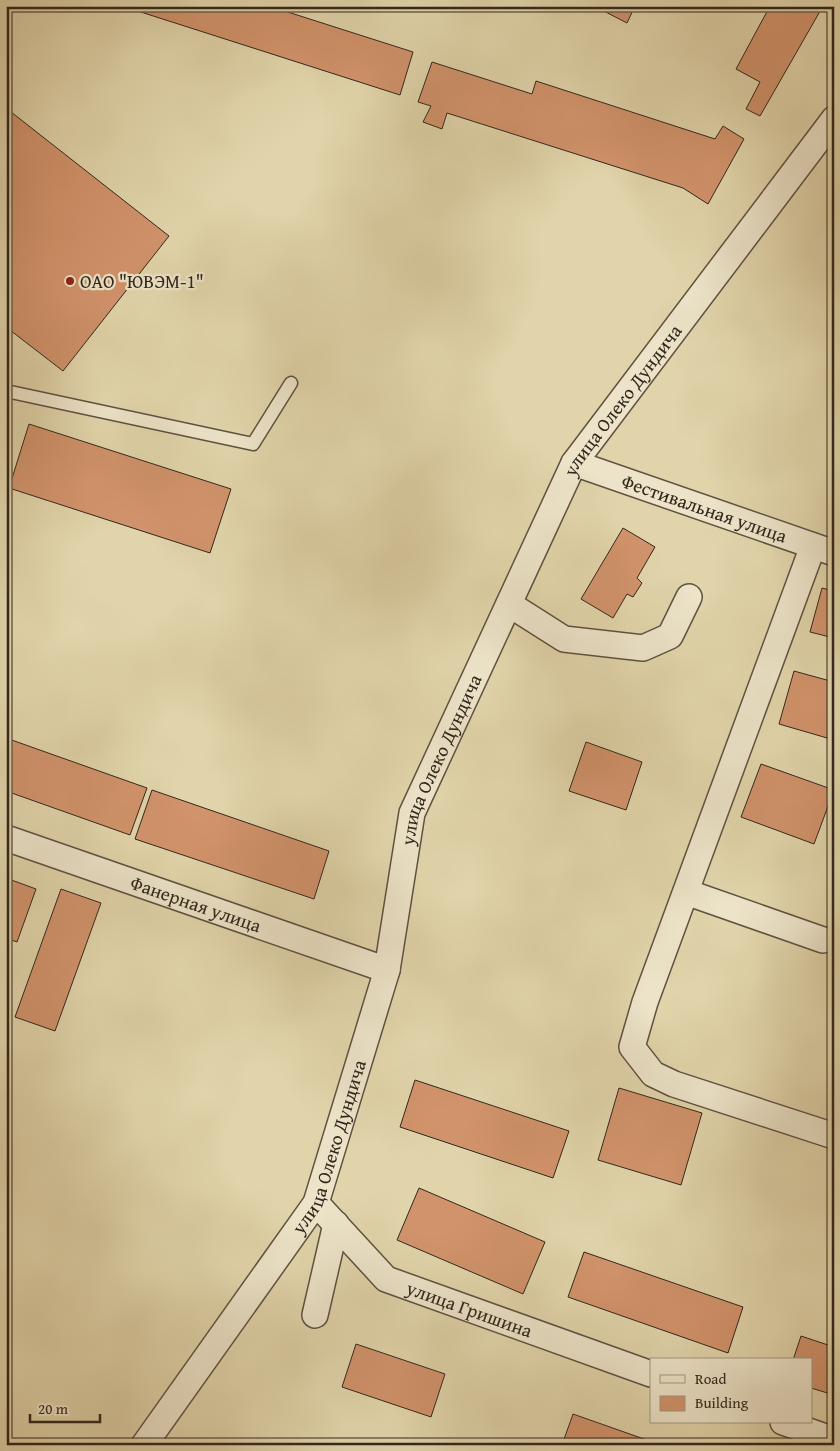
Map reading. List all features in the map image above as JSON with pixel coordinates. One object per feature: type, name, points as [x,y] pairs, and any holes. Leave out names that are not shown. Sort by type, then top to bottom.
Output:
[{"type":"street","name":"улица Олеко Дундича","points":[[144,1445],[316,1203],[387,970],[412,813],[574,463],[834,119]]},
{"type":"street","name":"Фестивальная улица","points":[[574,463],[824,550]]},
{"type":"street","points":[[824,550],[686,892],[646,1002],[632,1047],[653,1074],[674,1084],[834,1136]]},
{"type":"street","points":[[509,604],[564,639],[643,648],[670,636],[689,598]]},
{"type":"street","name":"Фанерная улица","points":[[6,838],[387,970]]},
{"type":"street","points":[[686,892],[823,940]]},
{"type":"street","name":"улица Гришина","points":[[316,1203],[386,1278],[650,1374]]},
{"type":"street","points":[[315,1315],[336,1224]]},
{"type":"street","points":[[789,1424],[834,1440]]},
{"type":"lane","points":[[6,391],[252,444],[291,383]]},
{"type":"building","points":[[122,6],[269,6],[413,52],[400,95]]},
{"type":"building","points":[[594,6],[635,6],[627,23]]},
{"type":"building","points":[[770,6],[823,6],[760,116],[746,109],[760,82],[736,69]]},
{"type":"building","points":[[432,62],[532,94],[536,81],[715,139],[723,126],[744,139],[708,204],[683,188],[447,113],[442,129],[423,122],[431,106],[418,102]]},
{"type":"building","name":"ОАО \"ЮВЭМ-1\"","points":[[6,108],[169,236],[63,371],[6,327]]},
{"type":"building","points":[[29,424],[231,489],[210,553],[9,488]]},
{"type":"building","points":[[623,528],[655,547],[637,578],[642,583],[633,597],[627,594],[613,618],[581,599]]},
{"type":"building","points":[[822,588],[834,591],[834,638],[810,632]]},
{"type":"building","points":[[794,671],[834,682],[834,740],[779,724]]},
{"type":"building","points":[[6,738],[147,788],[130,835],[6,791]]},
{"type":"building","points":[[586,742],[642,762],[626,810],[569,791]]},
{"type":"building","points":[[761,764],[834,790],[814,844],[741,817]]},
{"type":"building","points":[[152,790],[329,851],[314,899],[135,839]]},
{"type":"building","points":[[6,878],[36,889],[17,942],[6,938]]},
{"type":"building","points":[[61,889],[101,903],[55,1031],[15,1017]]},
{"type":"building","points":[[415,1080],[569,1131],[553,1178],[400,1127]]},
{"type":"building","points":[[619,1088],[702,1113],[681,1185],[598,1160]]},
{"type":"building","points":[[419,1188],[545,1242],[523,1294],[397,1240]]},
{"type":"building","points":[[584,1252],[743,1307],[728,1353],[568,1297]]},
{"type":"building","points":[[801,1336],[834,1347],[834,1395],[812,1388],[812,1358],[794,1358]]},
{"type":"building","points":[[356,1344],[445,1374],[431,1417],[342,1387]]},
{"type":"building","points":[[573,1414],[661,1445],[562,1445]]},
{"type":"place","name":"ОАО \"ЮВЭМ-1\"","points":[[70,281]]}]
